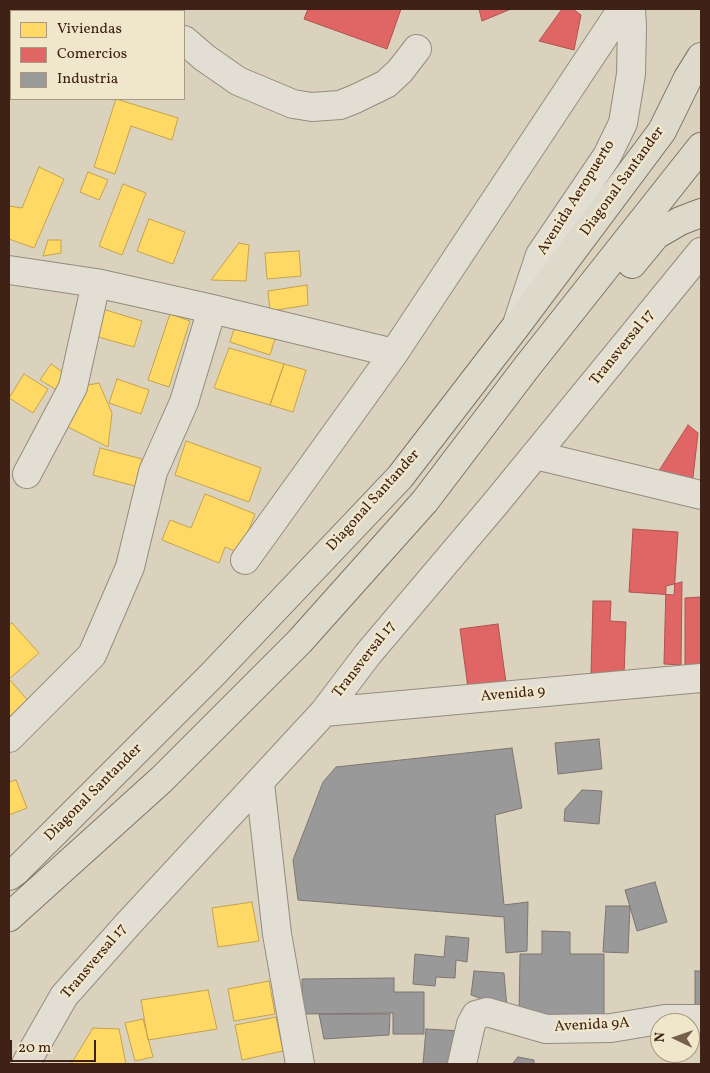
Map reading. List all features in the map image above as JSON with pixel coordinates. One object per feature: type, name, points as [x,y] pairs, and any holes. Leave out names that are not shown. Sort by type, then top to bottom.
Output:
[{"type":"main road","name":"Diagonal Santander","points":[[9,876],[212,675],[400,476],[517,325],[662,131],[688,78],[701,57]]},
{"type":"main road","points":[[662,131],[701,82]]},
{"type":"main road","points":[[9,917],[161,780],[300,641],[426,501],[526,368],[701,147]]},
{"type":"main road","points":[[526,368],[560,352],[656,235],[680,221],[701,213]]},
{"type":"street","points":[[245,560],[394,353],[622,9]]},
{"type":"street","name":"Avenida Aeropuerto","points":[[517,325],[540,255],[607,156],[623,123],[632,74],[631,9]]},
{"type":"street","points":[[185,41],[205,58],[238,81],[286,101],[312,107],[340,105],[386,84],[400,71],[416,49]]},
{"type":"street","name":"Transversal 17","points":[[26,1064],[64,996],[324,712],[368,654],[535,455],[701,252]]},
{"type":"street","points":[[9,270],[96,283],[394,353]]},
{"type":"street","points":[[27,474],[73,387],[96,283]]},
{"type":"street","points":[[9,738],[92,655],[130,567],[153,472],[184,402],[212,309]]},
{"type":"street","points":[[535,455],[701,495]]},
{"type":"street","name":"Avenida 9","points":[[324,712],[701,678]]},
{"type":"street","points":[[260,783],[277,934],[300,1064]]},
{"type":"street","name":"Avenida 9A","points":[[462,1064],[476,1015],[487,1012],[546,1029],[611,1028],[665,1019],[701,1019]]},
{"type":"building: Viviendas","points":[[116,100],[178,118],[172,140],[131,126],[115,174],[94,167]]},
{"type":"building: Viviendas","points":[[39,167],[64,179],[34,248],[9,239],[9,206],[22,208]]},
{"type":"building: Viviendas","points":[[88,172],[108,180],[99,200],[80,192]]},
{"type":"building: Viviendas","points":[[123,184],[146,193],[122,255],[99,246]]},
{"type":"building: Viviendas","points":[[149,219],[185,232],[173,264],[137,251]]},
{"type":"building: Viviendas","points":[[48,240],[61,240],[61,253],[43,256]]},
{"type":"building: Viviendas","points":[[239,243],[249,245],[246,281],[211,280]]},
{"type":"building: Viviendas","points":[[299,251],[301,276],[267,279],[265,253]]},
{"type":"building: Viviendas","points":[[307,285],[308,305],[270,311],[268,291]]},
{"type":"building: Viviendas","points":[[99,308],[142,321],[134,347],[91,335]]},
{"type":"building: Viviendas","points":[[170,314],[190,321],[169,387],[148,380]]},
{"type":"building: Viviendas","points":[[237,320],[277,332],[270,355],[230,342]]},
{"type":"building: Viviendas","points":[[229,348],[284,364],[270,405],[214,388]]},
{"type":"building: Viviendas","points":[[51,364],[64,373],[57,390],[40,380]]},
{"type":"building: Viviendas","points":[[284,364],[306,370],[293,412],[270,405]]},
{"type":"building: Viviendas","points":[[24,374],[48,389],[33,413],[9,398]]},
{"type":"building: Viviendas","points":[[117,379],[149,390],[141,414],[109,403]]},
{"type":"building: Viviendas","points":[[99,383],[112,413],[108,447],[64,425],[83,386]]},
{"type":"building: Viviendas","points":[[186,441],[261,468],[249,502],[175,475]]},
{"type":"building: Viviendas","points":[[100,448],[142,459],[135,486],[93,475]]},
{"type":"building: Viviendas","points":[[205,494],[255,514],[240,553],[225,547],[219,563],[162,540],[170,520],[191,528]]},
{"type":"building: Viviendas","points":[[12,623],[39,653],[9,679],[9,625]]},
{"type":"building: Viviendas","points":[[9,679],[30,703],[9,722]]},
{"type":"building: Viviendas","points":[[16,780],[27,808],[9,815],[9,782]]},
{"type":"building: Viviendas","points":[[252,902],[259,941],[218,947],[212,908]]},
{"type":"building: Viviendas","points":[[269,981],[275,1014],[234,1021],[228,989]]},
{"type":"building: Viviendas","points":[[208,990],[217,1029],[148,1040],[141,1000]]},
{"type":"building: Viviendas","points":[[276,1017],[283,1051],[242,1060],[235,1025]]},
{"type":"building: Viviendas","points":[[143,1019],[153,1057],[135,1061],[125,1023]]},
{"type":"building: Viviendas","points":[[93,1028],[119,1029],[126,1064],[71,1064]]},
{"type":"building: Comercios","points":[[308,9],[401,9],[387,49],[304,19]]},
{"type":"building: Comercios","points":[[479,9],[511,9],[482,21]]},
{"type":"building: Comercios","points":[[562,9],[573,9],[581,15],[574,50],[539,41]]},
{"type":"building: Comercios","points":[[688,425],[698,433],[692,486],[655,477]]},
{"type":"building: Comercios","points":[[633,529],[678,532],[674,595],[629,592]]},
{"type":"building: Comercios","points":[[682,582],[681,665],[664,664],[666,586]]},
{"type":"building: Comercios","points":[[701,597],[701,666],[685,666],[685,598]]},
{"type":"building: Comercios","points":[[593,601],[611,601],[610,621],[626,622],[624,675],[591,674]]},
{"type":"building: Comercios","points":[[498,624],[507,690],[469,695],[460,629]]},
{"type":"building: Industria","points":[[599,739],[602,769],[558,774],[555,743]]},
{"type":"building: Industria","points":[[512,748],[522,808],[495,815],[504,905],[528,902],[527,951],[506,953],[504,917],[298,900],[293,860],[323,782],[336,767]]},
{"type":"building: Industria","points":[[582,790],[602,791],[599,824],[564,821],[565,809]]},
{"type":"building: Industria","points":[[655,882],[667,922],[637,931],[625,890]]},
{"type":"building: Industria","points":[[606,906],[630,906],[628,953],[603,952]]},
{"type":"building: Industria","points":[[542,931],[570,932],[570,954],[604,954],[604,1018],[519,1018],[520,954],[542,954]]},
{"type":"building: Industria","points":[[446,936],[469,938],[467,962],[456,960],[455,978],[436,977],[435,986],[413,984],[415,954],[444,957]]},
{"type":"building: Industria","points":[[474,971],[504,973],[507,1008],[471,995]]},
{"type":"building: Industria","points":[[695,971],[701,971],[701,1010],[695,1010]]},
{"type":"building: Industria","points":[[394,978],[394,992],[424,992],[424,1034],[393,1034],[393,1013],[302,1014],[302,979]]},
{"type":"building: Industria","points":[[319,1014],[390,1014],[389,1035],[324,1039]]},
{"type":"building: Industria","points":[[426,1029],[461,1031],[458,1064],[423,1064]]},
{"type":"building: Industria","points":[[518,1057],[534,1060],[534,1064],[512,1064]]}]
